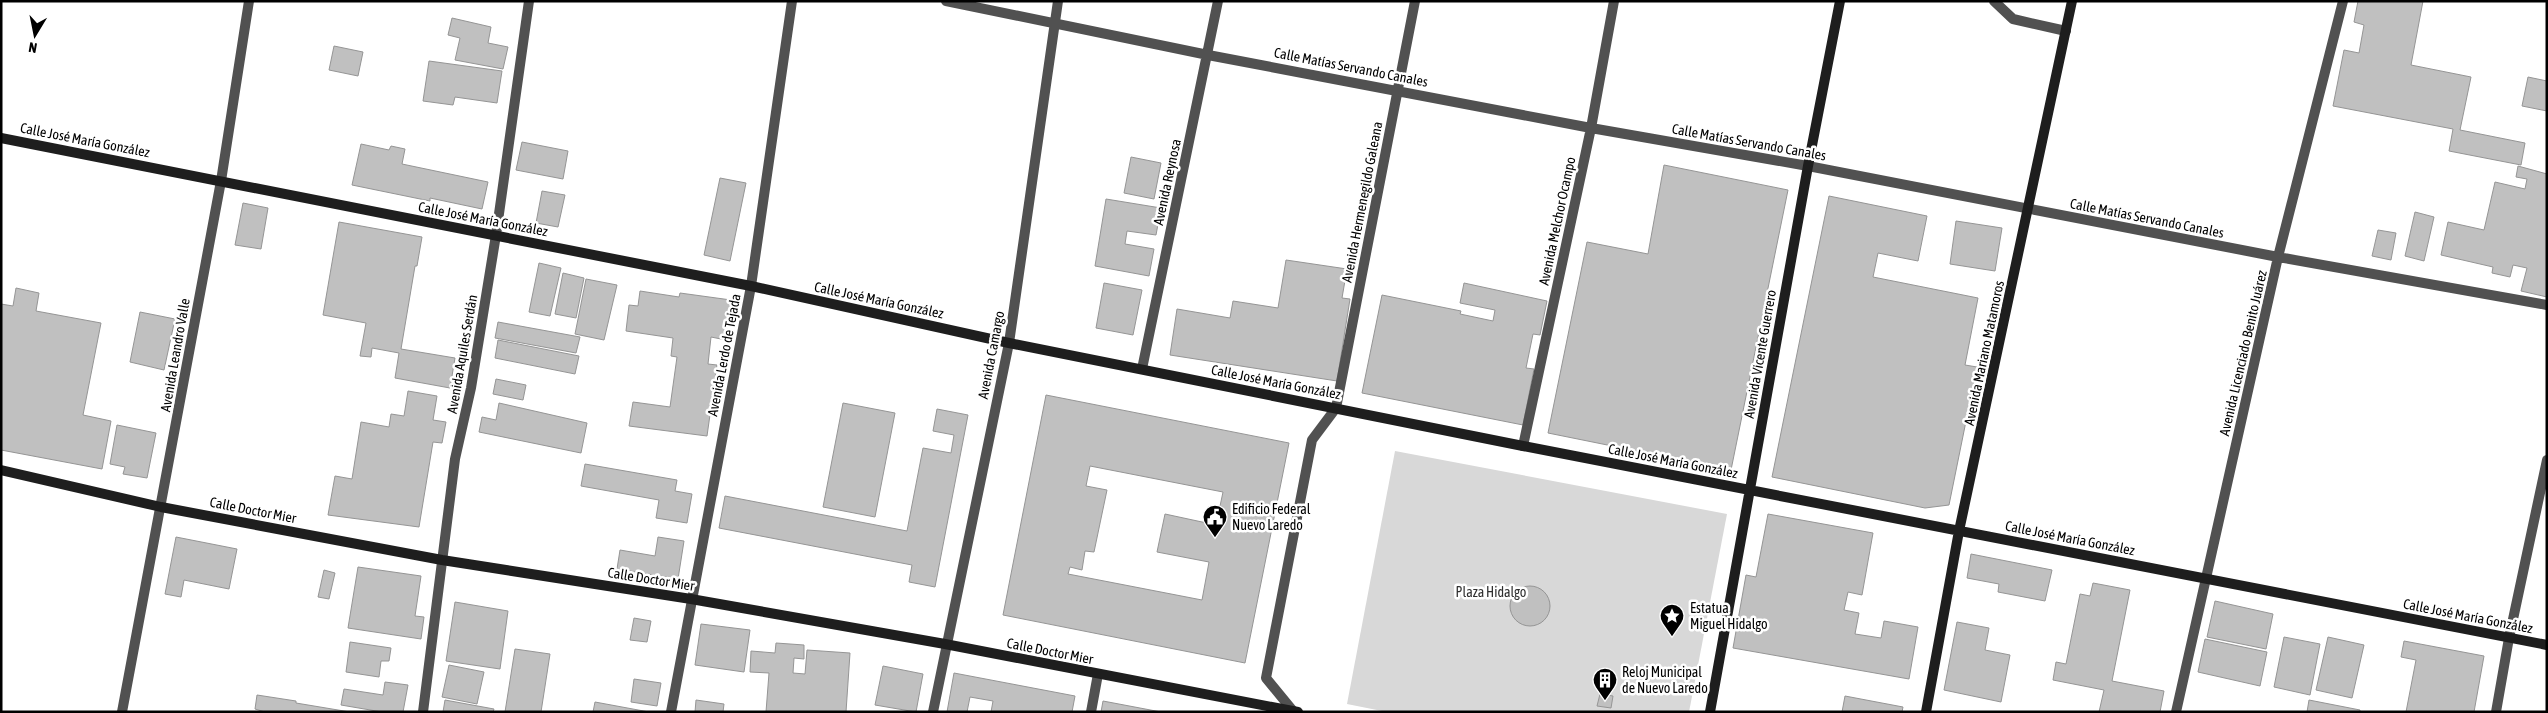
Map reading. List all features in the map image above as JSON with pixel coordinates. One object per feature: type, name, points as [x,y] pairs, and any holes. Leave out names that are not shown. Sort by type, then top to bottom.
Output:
[{"type":"main road","name":"Avenida Vicente Guerrero","points":[[1710,712],[1808,166],[1840,1]]},
{"type":"main road","name":"Avenida Mariano Matamoros","points":[[1926,712],[1960,531],[2072,1]]},
{"type":"main road","name":"Calle José María González","points":[[1,138],[751,286],[1009,342],[1523,446],[2547,645]]},
{"type":"main road","name":"Calle Doctor Mier","points":[[1,470],[161,507],[442,560],[691,599],[945,644],[1294,711]]},
{"type":"street","name":"Avenida Leandro Valle","points":[[122,712],[221,181],[249,1]]},
{"type":"street","name":"Avenida Aquiles Serdán","points":[[422,712],[455,459],[471,388],[496,235],[529,1]]},
{"type":"street","name":"Avenida Lerdo de Tejada","points":[[671,712],[751,286],[792,1]]},
{"type":"street","name":"Calle Matías Servando Canales","points":[[946,1],[1208,55],[1591,128],[1808,166],[2278,257],[2547,305]]},
{"type":"street","name":"Avenida Camargo","points":[[933,712],[945,644],[1009,342],[1058,1]]},
{"type":"street","name":"Avenida Reynosa","points":[[1142,369],[1218,1]]},
{"type":"street","name":"Avenida Hermenegildo Galeana","points":[[1336,408],[1415,1]]},
{"type":"street","name":"Avenida Melchor Ocampo","points":[[1523,446],[1591,128],[1614,1]]},
{"type":"street","points":[[1994,1],[2013,18],[2066,31]]},
{"type":"street","name":"Avenida Licenciado Benito Juárez","points":[[2176,712],[2278,257],[2343,1]]},
{"type":"street","points":[[1294,711],[1266,678],[1312,440],[1336,408]]},
{"type":"street","points":[[2496,712],[2509,638],[2547,460]]},
{"type":"street","points":[[1091,712],[1098,674]]},
{"type":"green space","name":"Plaza Hidalgo","points":[[1395,451],[1727,514],[1689,712],[1387,712],[1347,704]]},
{"type":"building","points":[[2358,1],[2423,1],[2411,65],[2471,77],[2460,130],[2525,143],[2521,165],[2449,151],[2453,129],[2333,106],[2344,50],[2359,53],[2364,25],[2354,22]]},
{"type":"building","points":[[452,18],[491,27],[488,43],[508,47],[503,69],[455,60],[460,38],[448,35]]},
{"type":"building","points":[[334,46],[363,52],[358,76],[329,70]]},
{"type":"building","points":[[429,61],[502,71],[497,103],[455,97],[453,105],[423,101]]},
{"type":"building","points":[[2528,77],[2547,81],[2547,111],[2522,106]]},
{"type":"building","points":[[522,142],[568,151],[563,179],[516,170]]},
{"type":"building","points":[[361,144],[389,150],[391,146],[405,149],[402,164],[488,182],[482,209],[430,198],[430,201],[352,185]]},
{"type":"building","points":[[1131,157],[1161,163],[1154,199],[1124,193]]},
{"type":"building","points":[[1664,165],[1788,190],[1731,470],[1548,433],[1587,242],[1648,254]]},
{"type":"building","points":[[2518,166],[2547,174],[2547,297],[2521,291],[2527,268],[2513,265],[2510,277],[2492,273],[2493,267],[2441,255],[2448,222],[2484,230],[2495,182],[2525,189],[2527,179],[2516,177]]},
{"type":"building","points":[[720,178],[746,183],[730,261],[704,255]]},
{"type":"building","points":[[542,191],[565,195],[558,227],[536,223]]},
{"type":"building","points":[[1829,196],[1927,216],[1918,261],[1878,253],[1873,277],[1978,298],[1965,365],[1977,367],[1949,505],[1925,508],[1772,477]]},
{"type":"building","points":[[1106,199],[1161,208],[1156,235],[1127,231],[1125,244],[1154,249],[1149,276],[1095,266]]},
{"type":"building","points":[[243,203],[268,208],[261,249],[235,245]]},
{"type":"building","points":[[2415,212],[2434,217],[2424,261],[2405,256]]},
{"type":"building","points":[[1956,221],[2002,228],[1995,271],[1950,264]]},
{"type":"building","points":[[339,222],[422,237],[417,266],[415,266],[401,349],[455,358],[450,388],[395,378],[399,353],[372,348],[371,357],[360,356],[366,323],[323,315]]},
{"type":"building","points":[[2378,230],[2396,233],[2391,260],[2372,256]]},
{"type":"building","points":[[1286,260],[1347,269],[1342,298],[1350,299],[1337,381],[1170,355],[1177,309],[1230,318],[1233,301],[1278,308]]},
{"type":"building","points":[[539,263],[561,268],[550,316],[529,312]]},
{"type":"building","points":[[563,273],[584,278],[576,318],[555,314]]},
{"type":"building","points":[[586,279],[617,285],[604,340],[575,334]]},
{"type":"building","points":[[1104,283],[1142,290],[1133,335],[1096,328]]},
{"type":"building","points":[[1464,283],[1547,301],[1540,335],[1533,334],[1526,368],[1534,369],[1523,425],[1362,393],[1382,295],[1461,311],[1460,314],[1493,321],[1495,310],[1460,303]]},
{"type":"building","points":[[16,288],[39,293],[36,311],[101,323],[83,415],[111,421],[102,469],[1,450],[1,304],[13,306]]},
{"type":"building","points":[[640,291],[679,297],[680,293],[731,300],[726,340],[711,337],[708,364],[717,365],[707,436],[629,426],[633,402],[670,407],[677,357],[671,356],[673,338],[626,331],[629,305],[638,306]]},
{"type":"building","points":[[140,312],[175,319],[164,370],[130,362]]},
{"type":"building","points":[[498,322],[580,337],[576,353],[495,338]]},
{"type":"building","points":[[498,340],[579,356],[575,374],[495,358]]},
{"type":"building","points":[[496,379],[526,385],[523,400],[493,394]]},
{"type":"building","points":[[408,391],[437,396],[433,420],[446,422],[442,443],[433,442],[419,527],[328,515],[335,476],[352,479],[361,422],[389,427],[391,414],[404,416]]},
{"type":"building","name":"Edificio Federal Nuevo Laredo","points":[[1046,395],[1289,443],[1245,663],[1003,615]],"holes":[[[1090,466],[1223,492],[1216,525],[1165,514],[1157,552],[1209,562],[1202,600],[1068,574],[1070,567],[1082,570],[1085,551],[1094,552],[1107,490],[1086,486]]]},
{"type":"building","points":[[499,403],[587,423],[581,453],[479,432],[482,417],[496,420]]},
{"type":"building","points":[[843,403],[895,413],[875,517],[823,507]]},
{"type":"building","points":[[937,409],[968,415],[935,587],[909,582],[912,565],[719,528],[725,496],[907,531],[923,448],[951,453],[954,435],[933,431]]},
{"type":"building","points":[[117,425],[156,433],[147,478],[123,474],[125,467],[110,464]]},
{"type":"building","points":[[585,464],[677,480],[675,491],[692,494],[687,523],[656,518],[659,500],[581,486]]},
{"type":"building","points":[[1768,514],[1873,533],[1862,595],[1848,592],[1844,610],[1859,613],[1855,634],[1881,638],[1884,621],[1918,627],[1909,679],[1733,648],[1746,575],[1756,577]]},
{"type":"building","points":[[176,537],[237,549],[229,589],[184,580],[181,597],[165,594]]},
{"type":"building","points":[[658,537],[684,541],[678,579],[617,569],[620,550],[655,556]]},
{"type":"building","points":[[1971,554],[2052,570],[2045,601],[1998,592],[1999,584],[1967,578]]},
{"type":"building","points":[[358,567],[421,576],[415,616],[424,617],[421,639],[348,628]]},
{"type":"building","points":[[324,570],[335,573],[329,599],[318,597]]},
{"type":"building","points":[[2093,583],[2130,590],[2112,681],[2164,691],[2160,712],[2099,712],[2104,690],[2053,680],[2056,662],[2066,664],[2080,594],[2090,596]]},
{"type":"building","points":[[1534,586],[1541,589],[1547,595],[1550,606],[1549,614],[1541,623],[1534,626],[1526,626],[1519,623],[1511,614],[1510,602],[1513,595],[1522,587]]},
{"type":"building","points":[[2215,601],[2273,614],[2266,649],[2207,637]]},
{"type":"building","points":[[455,602],[508,611],[500,669],[446,661]]},
{"type":"building","points":[[634,618],[651,621],[647,642],[630,640]]},
{"type":"building","points":[[1957,622],[1989,628],[1985,650],[2010,655],[2001,702],[1944,690]]},
{"type":"building","points":[[701,624],[750,630],[744,672],[695,665]]},
{"type":"building","points":[[2284,637],[2320,644],[2310,695],[2274,687]]},
{"type":"building","points":[[2328,637],[2364,645],[2352,698],[2316,690]]},
{"type":"building","points":[[2205,639],[2267,652],[2260,686],[2198,672]]},
{"type":"building","points":[[2404,641],[2484,656],[2474,712],[2406,712],[2416,660],[2401,657]]},
{"type":"building","points":[[350,642],[391,648],[389,661],[381,661],[379,677],[346,672]]},
{"type":"building","points":[[776,643],[804,645],[804,659],[794,658],[793,673],[805,674],[807,650],[850,653],[846,712],[766,712],[769,673],[750,672],[751,651],[775,653]]},
{"type":"building","points":[[515,649],[550,654],[541,712],[505,712]]},
{"type":"building","points":[[449,665],[484,672],[477,704],[442,697]]},
{"type":"building","points":[[883,666],[923,674],[916,712],[875,705]]},
{"type":"building","points":[[954,673],[1075,696],[1072,712],[991,712],[993,701],[970,697],[967,712],[947,712]]},
{"type":"building","points":[[634,679],[661,683],[657,706],[631,702]]},
{"type":"building","points":[[385,682],[408,685],[403,712],[382,712],[341,705],[344,689],[383,695]]},
{"type":"building","name":"Reloj Municipal de Nuevo Laredo","points":[[1600,694],[1613,696],[1611,708],[1597,706]]},
{"type":"building","points":[[257,695],[350,712],[265,712],[255,709]]},
{"type":"building","points":[[1845,696],[1903,707],[1902,712],[1842,712]]},
{"type":"building","points":[[445,700],[494,709],[493,712],[443,712]]},
{"type":"building","points":[[696,700],[724,704],[723,712],[695,712]]},
{"type":"building","points":[[2309,700],[2360,710],[2360,712],[2307,712]]},
{"type":"building","points":[[1103,701],[1161,712],[1101,712]]},
{"type":"building","points":[[595,702],[649,712],[593,712]]},
{"type":"place","name":"Edificio Federal Nuevo Laredo","points":[[1215,538]]},
{"type":"place","name":"Estatua Miguel Hidalgo","points":[[1672,637]]},
{"type":"place","name":"Reloj Municipal de Nuevo Laredo","points":[[1605,701]]}]
